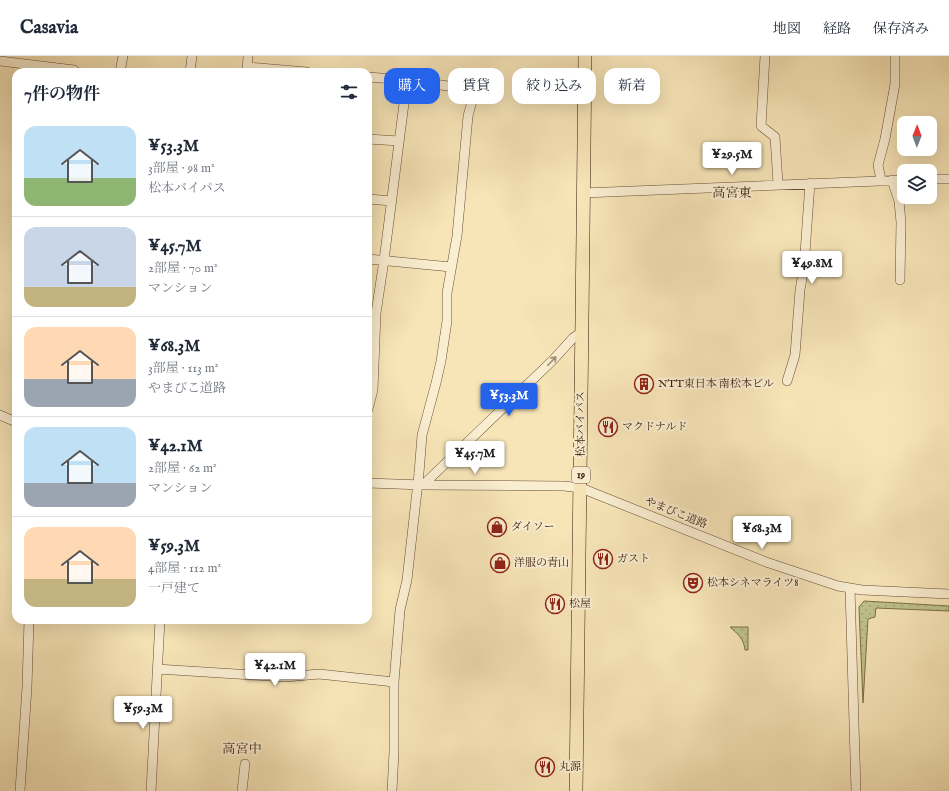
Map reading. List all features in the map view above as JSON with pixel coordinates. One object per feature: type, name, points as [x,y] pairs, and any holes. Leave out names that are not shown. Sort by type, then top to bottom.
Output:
[{"type":"highway","name":"松本バイパス","points":[[576,791],[581,488],[585,56]]},
{"type":"street","points":[[121,68],[123,56]]},
{"type":"street","points":[[190,68],[192,56]]},
{"type":"street","points":[[247,68],[248,56]]},
{"type":"street","points":[[765,56],[761,126],[775,137],[778,184]]},
{"type":"street","points":[[881,180],[878,165],[885,139],[895,84],[896,56]]},
{"type":"street","points":[[0,61],[58,68]]},
{"type":"street","points":[[372,77],[384,78]]},
{"type":"street","points":[[392,791],[394,752],[394,682],[400,610],[407,580],[420,485],[419,473],[422,435],[441,361],[447,321],[447,293],[457,236],[468,116],[475,90],[440,85]]},
{"type":"street","points":[[372,394],[372,313],[384,260],[404,104]]},
{"type":"street","points":[[372,138],[399,141]]},
{"type":"street","points":[[937,179],[949,179]]},
{"type":"street","points":[[892,180],[899,201],[901,222],[900,280]]},
{"type":"street","points":[[583,194],[778,184],[897,180]]},
{"type":"street","points":[[787,381],[795,355],[800,290],[804,267],[810,183]]},
{"type":"street","points":[[372,199],[392,201]]},
{"type":"street","points":[[372,259],[451,267]]},
{"type":"street","points":[[420,485],[553,360],[572,338],[582,332]]},
{"type":"street","points":[[0,415],[12,420]]},
{"type":"street","name":"やまびこ道路","points":[[372,483],[564,486],[581,488],[766,562],[838,586],[862,590],[949,594]]},
{"type":"street","points":[[850,588],[856,791]]},
{"type":"street","points":[[20,791],[27,687],[29,624]]},
{"type":"street","points":[[151,791],[160,624]]},
{"type":"street","points":[[157,669],[286,677],[319,674],[394,682]]},
{"type":"street","points":[[242,791],[245,764]]},
{"type":"green space","points":[[864,601],[949,606],[949,611],[876,608],[875,617],[868,619],[863,703],[859,607]]},
{"type":"green space","points":[[730,627],[748,627],[748,650],[745,650],[742,640]]},
{"type":"place","name":"NTT東日本 南松本ビル","points":[[644,384]]},
{"type":"place","name":"マクドナルド","points":[[608,427]]},
{"type":"place","name":"ダイソー","points":[[497,527]]},
{"type":"place","name":"ガスト","points":[[603,559]]},
{"type":"place","name":"洋服の青山","points":[[500,563]]},
{"type":"place","name":"松本シネマライツ8","points":[[693,583]]},
{"type":"place","name":"松屋","points":[[555,604]]},
{"type":"place","name":"丸源","points":[[545,767]]},
{"type":"district","name":"高宮東","points":[[732,193]]},
{"type":"district","name":"高宮中","points":[[242,749]]}]
